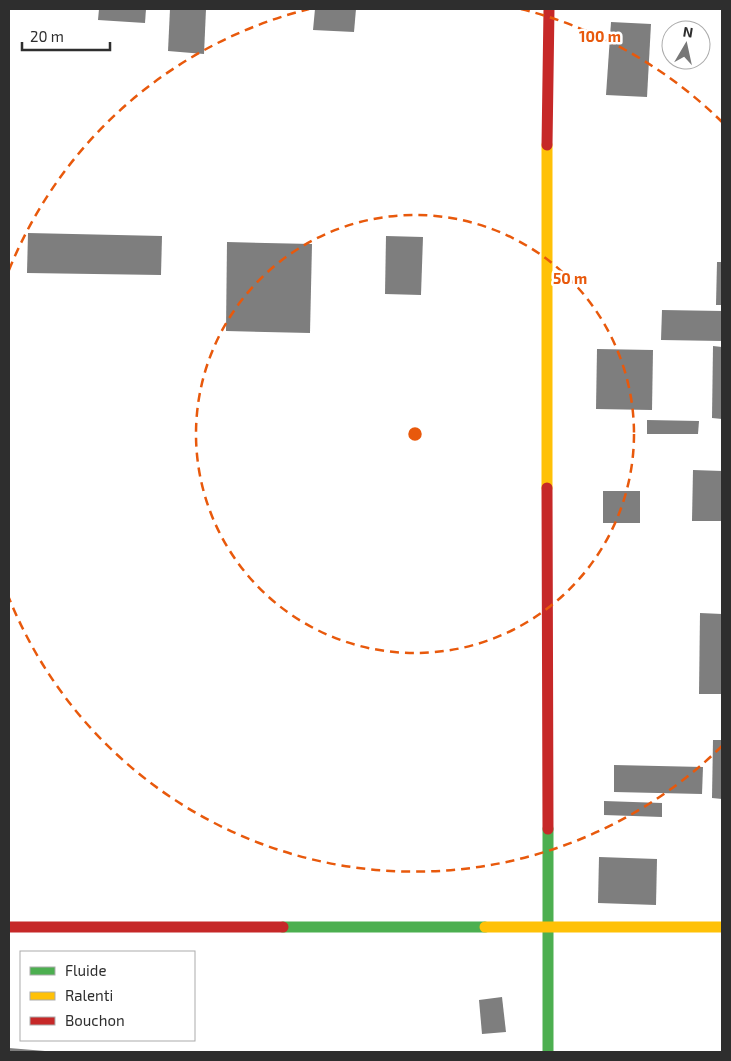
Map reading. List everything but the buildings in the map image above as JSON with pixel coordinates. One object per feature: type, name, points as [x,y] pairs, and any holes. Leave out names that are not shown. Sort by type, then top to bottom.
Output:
[{"type":"street","points":[[548,1052],[546,47],[550,9]]},
{"type":"street","points":[[9,927],[722,927]]},
{"type":"traffic: fast","points":[[548,829],[548,1052]]},
{"type":"traffic: fast","points":[[283,927],[485,927]]},
{"type":"traffic: slow","points":[[547,145],[547,488]]},
{"type":"traffic: slow","points":[[485,927],[722,927]]},
{"type":"traffic: jam","points":[[547,145],[549,9]]},
{"type":"traffic: jam","points":[[547,488],[548,829]]},
{"type":"traffic: jam","points":[[9,927],[283,927]]}]
